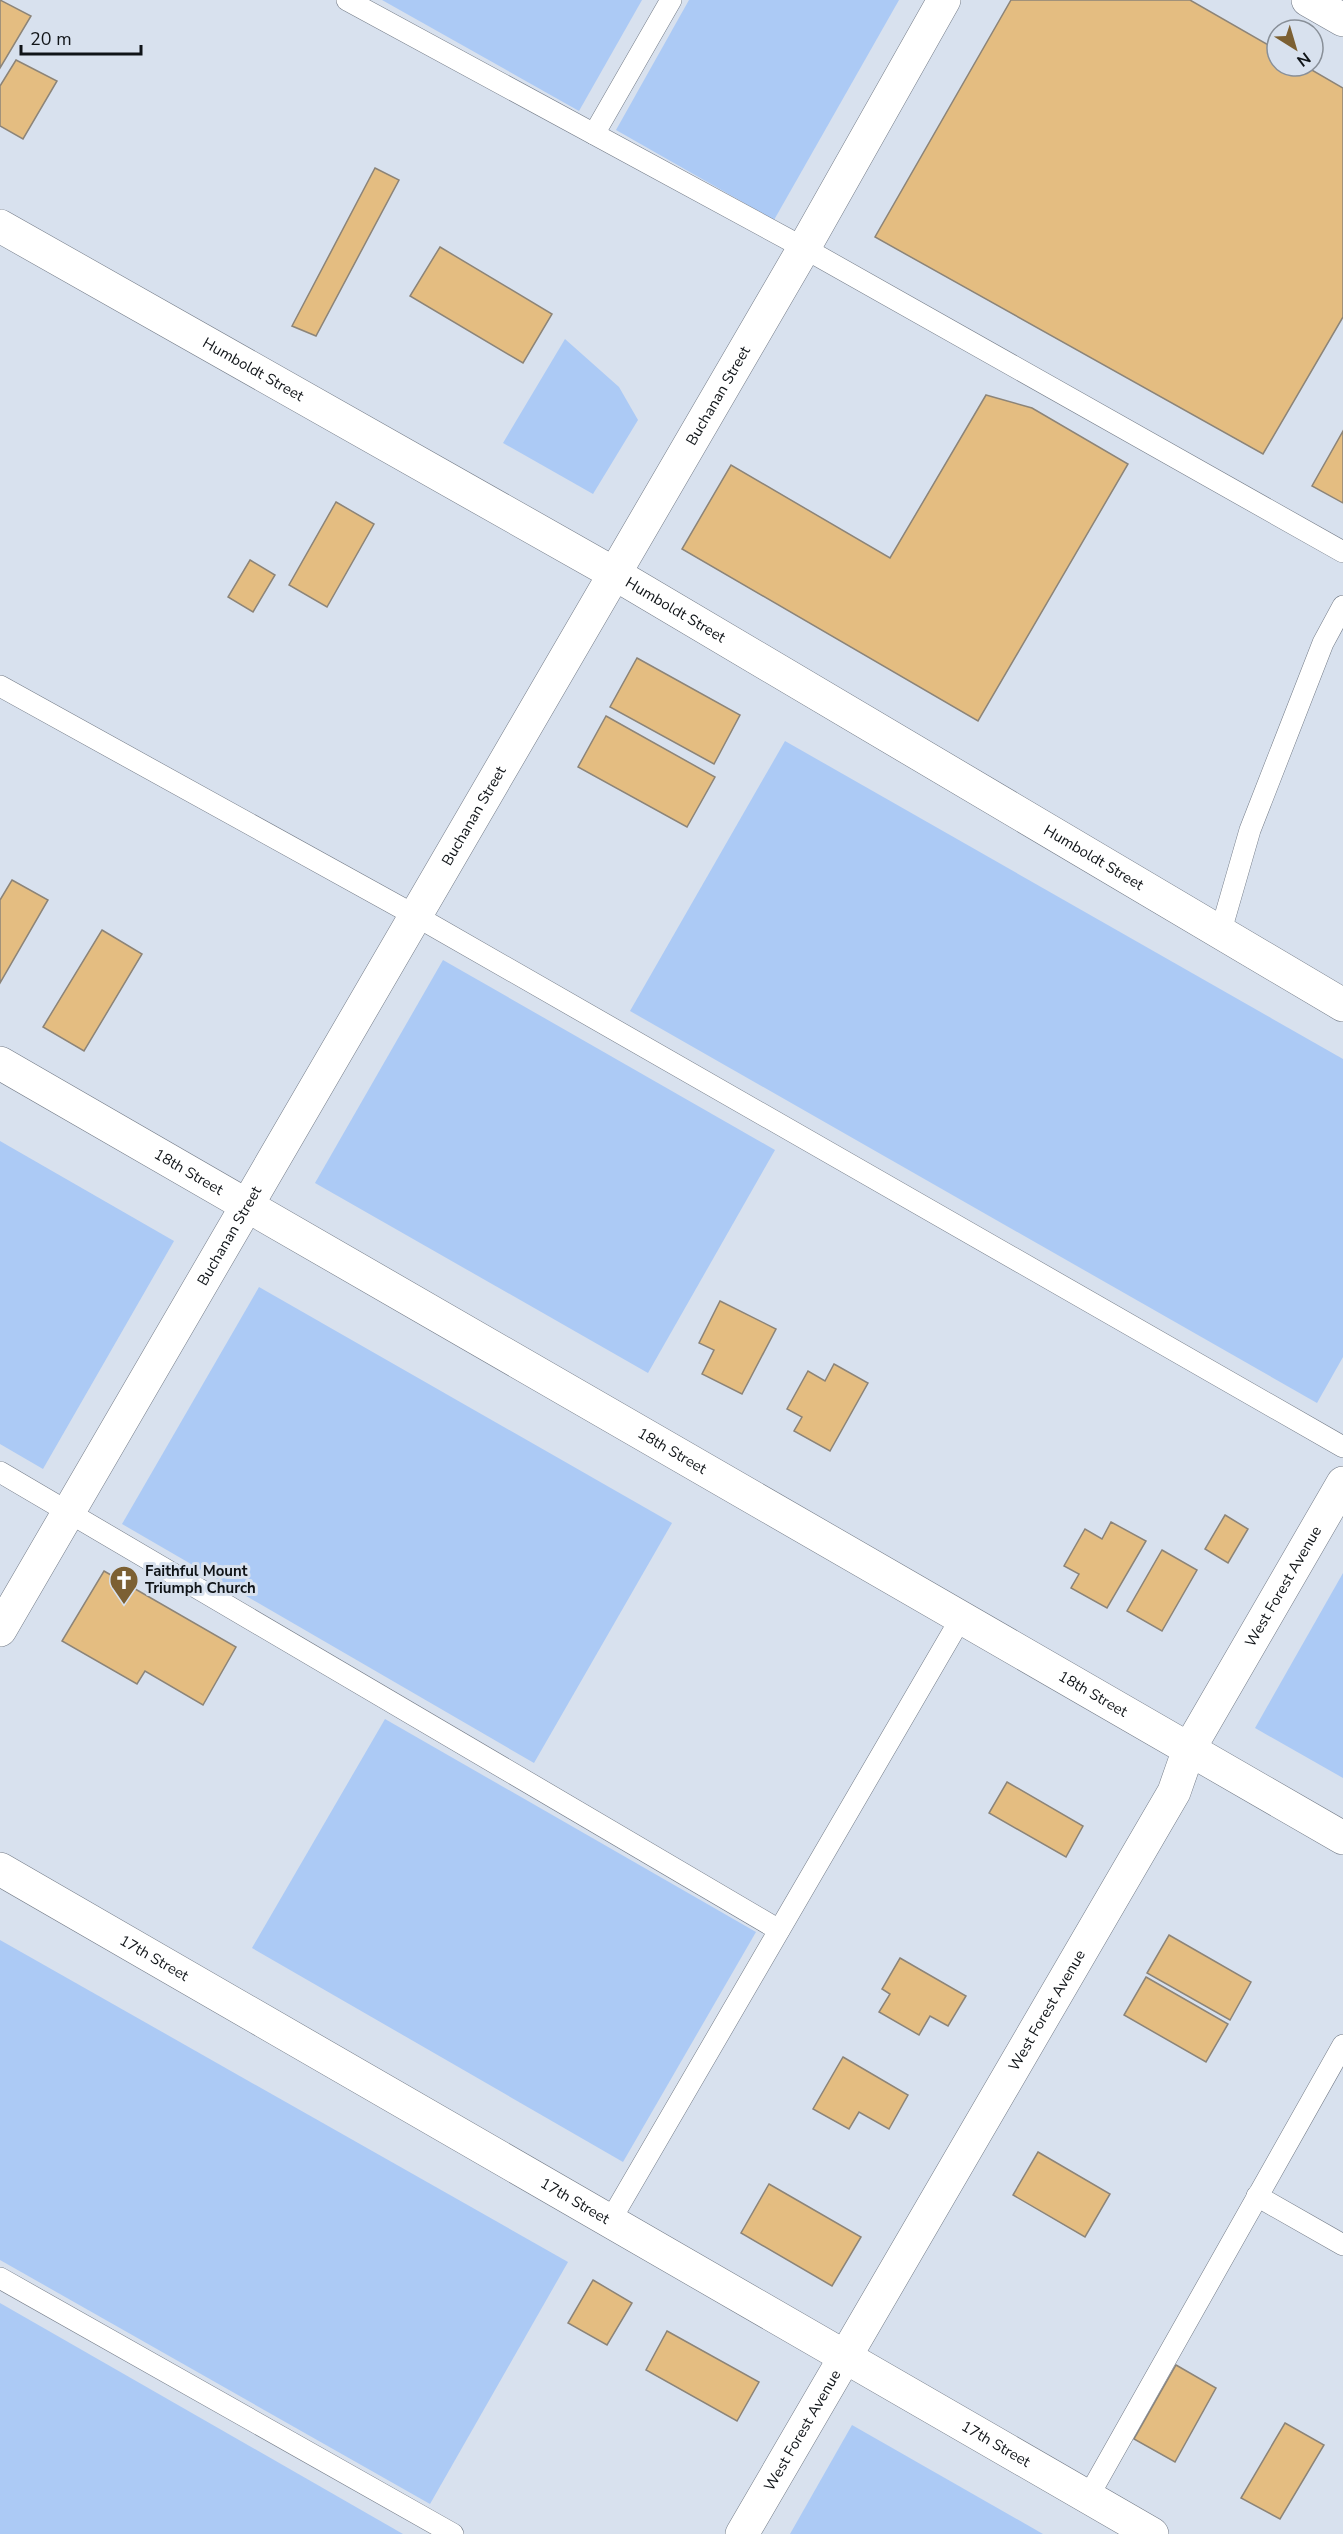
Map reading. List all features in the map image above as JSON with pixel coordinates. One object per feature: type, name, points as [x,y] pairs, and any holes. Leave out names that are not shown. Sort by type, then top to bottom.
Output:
[{"type":"street","name":"Buchanan Street","points":[[0,1630],[804,248],[944,0]]},
{"type":"street","points":[[1308,0],[1343,20]]},
{"type":"street","name":"Humboldt Street","points":[[0,226],[615,574],[1220,934],[1339,995]]},
{"type":"street","name":"18th Street","points":[[0,1064],[1343,1838]]},
{"type":"street","name":"West Forest Avenue","points":[[742,2534],[1174,1792],[1189,1749],[1343,1483]]},
{"type":"street","name":"17th Street","points":[[0,1869],[1152,2534]]},
{"type":"lane","points":[[347,0],[804,248],[1343,552]]},
{"type":"lane","points":[[594,134],[670,0]]},
{"type":"lane","points":[[1220,934],[1250,830],[1323,643],[1343,606]]},
{"type":"lane","points":[[0,686],[416,916],[1343,1447]]},
{"type":"lane","points":[[0,1472],[779,1930]]},
{"type":"lane","points":[[610,2221],[961,1618]]},
{"type":"lane","points":[[1088,2497],[1343,2045]]},
{"type":"lane","points":[[1257,2196],[1343,2245]]},
{"type":"lane","points":[[0,2278],[453,2534]]},
{"type":"shaded area","points":[[382,0],[642,0],[579,111]]},
{"type":"shaded area","points":[[689,0],[899,0],[774,220],[616,130]]},
{"type":"shaded area","points":[[565,339],[619,387],[638,420],[593,494],[503,443]]},
{"type":"shaded area","points":[[785,741],[1343,1059],[1343,1357],[1317,1403],[630,1011]]},
{"type":"shaded area","points":[[443,960],[775,1150],[648,1373],[315,1183]]},
{"type":"shaded area","points":[[0,1141],[174,1241],[43,1469],[0,1444]]},
{"type":"shaded area","points":[[259,1287],[672,1523],[534,1763],[122,1524]]},
{"type":"shaded area","points":[[1343,1573],[1343,1778],[1255,1728]]},
{"type":"shaded area","points":[[385,1719],[756,1932],[623,2162],[252,1948]]},
{"type":"shaded area","points":[[0,1940],[568,2262],[430,2504],[0,2260]]},
{"type":"shaded area","points":[[0,2303],[403,2534],[0,2534]]},
{"type":"shaded area","points":[[852,2425],[1043,2534],[790,2534]]},
{"type":"building","points":[[0,0],[31,16],[0,68]]},
{"type":"building","points":[[1011,0],[1190,0],[1265,43],[1265,78],[1325,78],[1343,88],[1343,317],[1263,454],[875,237]]},
{"type":"building","points":[[16,60],[57,81],[23,139],[0,126],[0,86]]},
{"type":"building","points":[[375,168],[399,180],[316,336],[292,326]]},
{"type":"building","points":[[440,247],[552,314],[523,363],[410,296]]},
{"type":"building","points":[[986,395],[1032,408],[1128,464],[978,721],[682,549],[731,465],[890,558]]},
{"type":"building","points":[[1343,431],[1343,503],[1312,486]]},
{"type":"building","points":[[336,502],[374,524],[327,607],[289,585]]},
{"type":"building","points":[[250,560],[275,575],[253,612],[228,597]]},
{"type":"building","points":[[637,658],[740,715],[714,764],[610,707]]},
{"type":"building","points":[[606,716],[715,777],[687,827],[578,767]]},
{"type":"building","points":[[12,880],[48,900],[0,983],[0,900]]},
{"type":"building","points":[[102,930],[142,954],[84,1051],[43,1027]]},
{"type":"building","points":[[720,1301],[776,1329],[742,1394],[702,1374],[714,1350],[699,1343]]},
{"type":"building","points":[[834,1364],[868,1383],[830,1451],[794,1431],[802,1417],[787,1409],[808,1371],[825,1381]]},
{"type":"building","points":[[1225,1515],[1248,1529],[1228,1563],[1205,1549]]},
{"type":"building","points":[[1111,1522],[1146,1541],[1107,1608],[1071,1588],[1079,1574],[1064,1566],[1085,1529],[1102,1539]]},
{"type":"building","points":[[1162,1550],[1197,1570],[1162,1631],[1127,1611]]},
{"type":"building","name":"Faithful Mount Triumph Church","points":[[104,1571],[236,1647],[203,1705],[145,1671],[137,1684],[62,1641]]},
{"type":"building","points":[[1007,1782],[1083,1826],[1066,1857],[989,1813]]},
{"type":"building","points":[[1169,1935],[1251,1982],[1230,2020],[1147,1973]]},
{"type":"building","points":[[900,1958],[966,1996],[948,2026],[930,2016],[919,2035],[879,2012],[890,1994],[882,1989]]},
{"type":"building","points":[[1146,1977],[1228,2024],[1206,2062],[1124,2015]]},
{"type":"building","points":[[843,2057],[908,2095],[889,2129],[859,2112],[849,2129],[813,2109]]},
{"type":"building","points":[[1038,2152],[1110,2194],[1085,2237],[1013,2195]]},
{"type":"building","points":[[769,2184],[861,2237],[832,2286],[741,2233]]},
{"type":"building","points":[[593,2280],[632,2303],[607,2345],[568,2323]]},
{"type":"building","points":[[667,2331],[759,2382],[737,2421],[646,2370]]},
{"type":"building","points":[[1176,2365],[1216,2388],[1175,2462],[1134,2439]]},
{"type":"building","points":[[1285,2423],[1324,2445],[1280,2519],[1241,2498]]},
{"type":"place","name":"Faithful Mount Triumph Church","points":[[124,1606]]}]
